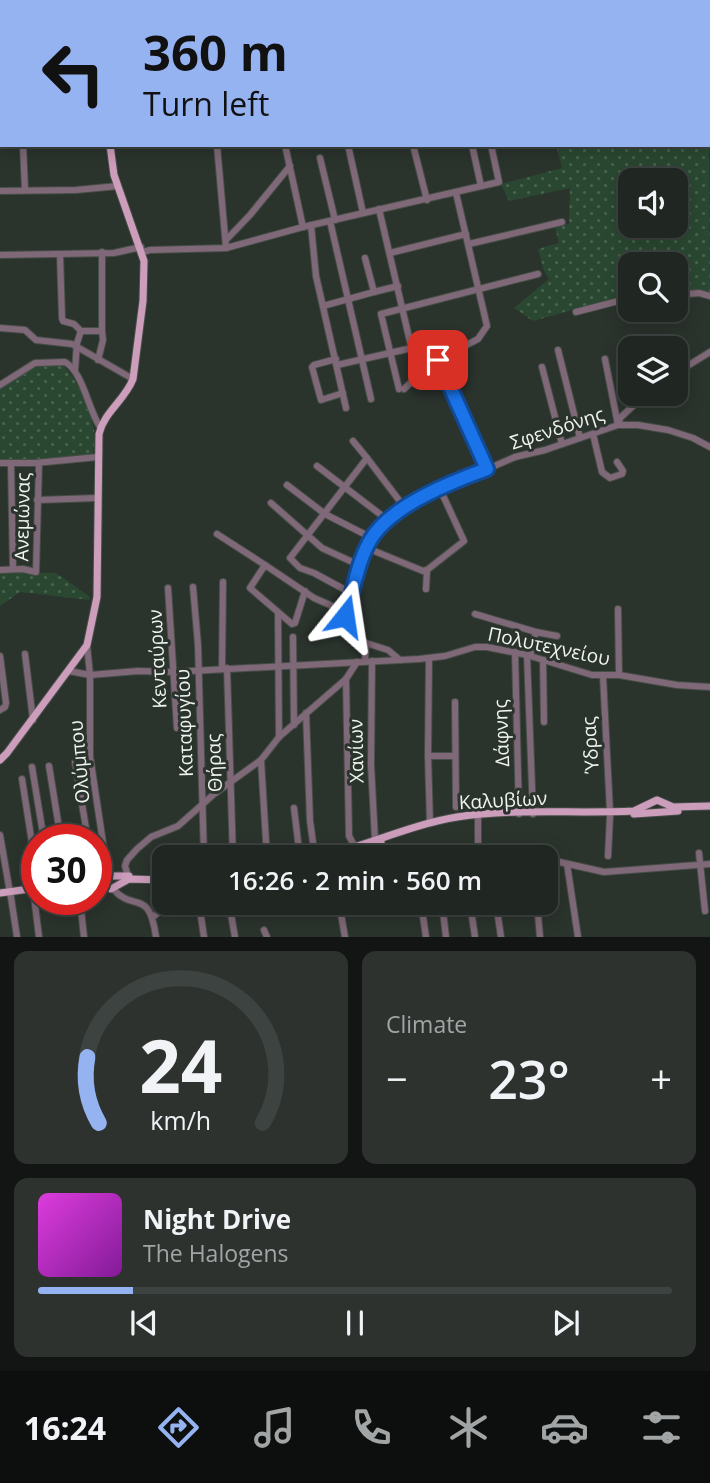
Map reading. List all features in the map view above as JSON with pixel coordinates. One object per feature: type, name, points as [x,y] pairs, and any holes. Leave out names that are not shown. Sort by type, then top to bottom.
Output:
[{"type":"main road","points":[[0,760],[87,646],[97,597],[97,457],[100,427],[128,392],[133,379],[145,274],[142,250],[114,175],[110,147]]},
{"type":"main road","name":"Καλυβίων","points":[[359,845],[430,823],[468,816],[610,814],[634,811],[657,800],[673,807],[710,808]]},
{"type":"main road","points":[[652,803],[651,808],[657,812],[664,807],[661,802]]},
{"type":"main road","name":"Καλυβίων","points":[[376,845],[444,823],[478,819],[710,808]]},
{"type":"main road","points":[[112,876],[152,877]]},
{"type":"main road","points":[[112,887],[128,879],[152,878]]},
{"type":"main road","points":[[0,891],[21,888]]},
{"type":"street","points":[[23,147],[25,190]]},
{"type":"street","points":[[217,147],[226,244]]},
{"type":"street","points":[[285,147],[307,226],[346,408]]},
{"type":"street","points":[[348,147],[363,213]]},
{"type":"street","points":[[414,147],[427,200]]},
{"type":"street","points":[[471,147],[481,186]]},
{"type":"street","points":[[0,255],[114,253],[226,244],[427,200],[499,182],[491,147]]},
{"type":"street","points":[[320,158],[371,399]]},
{"type":"street","points":[[226,244],[290,166]]},
{"type":"street","points":[[0,191],[76,190],[118,186]]},
{"type":"street","points":[[456,193],[487,326],[484,333],[470,344],[438,360],[487,469]]},
{"type":"street","points":[[379,209],[403,308],[418,376],[402,389],[381,314],[403,308],[538,274]]},
{"type":"street","points":[[469,244],[562,222]]},
{"type":"street","points":[[390,253],[466,234]]},
{"type":"street","points":[[98,360],[103,340],[102,252]]},
{"type":"street","points":[[60,254],[62,318],[81,331],[102,331]]},
{"type":"street","points":[[365,258],[373,292]]},
{"type":"street","points":[[323,306],[397,286]]},
{"type":"street","points":[[688,294],[710,296]]},
{"type":"street","points":[[576,312],[618,301]]},
{"type":"street","points":[[0,328],[20,329],[36,340],[72,344],[133,379]]},
{"type":"street","points":[[75,370],[81,331]]},
{"type":"street","points":[[343,393],[321,400],[314,365],[362,359],[412,348]]},
{"type":"street","points":[[558,350],[580,438]]},
{"type":"street","points":[[688,366],[710,352]]},
{"type":"street","points":[[605,359],[618,425]]},
{"type":"street","points":[[0,385],[35,363],[59,360],[71,365],[100,427]]},
{"type":"street","points":[[542,367],[562,444]]},
{"type":"street","points":[[618,425],[620,418],[633,406]]},
{"type":"street","points":[[618,425],[668,430],[710,447]]},
{"type":"street","name":"Σφενδόνης","points":[[346,612],[366,548],[372,538],[405,508],[440,489],[515,457],[618,425]]},
{"type":"street","points":[[593,434],[602,472],[610,478],[622,474],[617,462]]},
{"type":"street","points":[[353,441],[405,508]]},
{"type":"street","points":[[0,463],[39,463],[97,457]]},
{"type":"street","points":[[351,593],[314,573],[307,572],[289,558],[367,458]]},
{"type":"street","name":"Ανεμώνας","points":[[13,569],[36,572],[39,463]]},
{"type":"street","points":[[0,570],[13,569],[11,464]]},
{"type":"street","points":[[317,466],[389,521]]},
{"type":"street","points":[[287,485],[325,514],[372,538]]},
{"type":"street","points":[[366,548],[423,571],[428,570],[464,541],[440,489]]},
{"type":"street","points":[[37,500],[97,498]]},
{"type":"street","points":[[271,503],[321,548],[361,566]]},
{"type":"street","points":[[217,534],[305,592],[346,612],[344,624],[366,643],[388,650],[400,660]]},
{"type":"street","points":[[265,565],[250,588],[288,623],[295,623],[305,592]]},
{"type":"street","points":[[426,589],[428,570]]},
{"type":"street","name":"Θήρας","points":[[223,582],[224,668],[232,845]]},
{"type":"street","name":"Καταφυγίου","points":[[193,587],[204,845]]},
{"type":"street","name":"Κενταύρων","points":[[168,588],[177,728]]},
{"type":"street","points":[[618,610],[619,675]]},
{"type":"street","points":[[278,614],[279,737]]},
{"type":"street","points":[[475,614],[557,636]]},
{"type":"street","points":[[533,814],[528,655],[536,632]]},
{"type":"street","points":[[293,637],[294,725]]},
{"type":"street","points":[[366,643],[369,661]]},
{"type":"street","name":"Ολύμπου","points":[[87,646],[90,674],[90,756],[101,824]]},
{"type":"street","name":"Πολυτεχνείου","points":[[69,671],[90,674],[173,672],[400,660],[445,656],[475,647],[515,652],[603,676],[619,675],[677,685],[710,687]]},
{"type":"street","name":"Δάφνης","points":[[515,652],[519,814]]},
{"type":"street","points":[[25,654],[33,720]]},
{"type":"street","points":[[0,656],[5,707],[0,710]]},
{"type":"street","points":[[429,658],[430,823]]},
{"type":"street","points":[[543,660],[544,722]]},
{"type":"street","name":"Χανίων","points":[[369,661],[375,840]]},
{"type":"street","points":[[128,876],[125,866],[127,860],[137,849],[151,837],[178,826],[202,804],[261,760],[279,737],[346,679],[357,662]]},
{"type":"street","name":"Ύδρας","points":[[603,676],[610,814],[608,856]]},
{"type":"street","points":[[346,679],[349,836],[355,845]]},
{"type":"street","points":[[455,702],[456,807]]},
{"type":"street","points":[[306,713],[313,845]]},
{"type":"street","points":[[428,755],[455,756]]},
{"type":"street","points":[[85,824],[75,762],[80,757],[90,756]]},
{"type":"street","points":[[261,760],[266,845]]},
{"type":"street","points":[[49,766],[58,824]]},
{"type":"street","points":[[32,767],[41,824]]},
{"type":"street","points":[[22,779],[29,824]]},
{"type":"street","points":[[294,808],[298,845]]},
{"type":"street","points":[[41,821],[57,818]]},
{"type":"street","points":[[477,845],[478,819]]},
{"type":"street","points":[[0,835],[17,937]]},
{"type":"street","points":[[699,853],[705,911]]},
{"type":"street","points":[[558,861],[604,872],[710,864]]},
{"type":"street","points":[[567,863],[578,937]]},
{"type":"street","points":[[112,888],[117,894],[145,906],[153,917],[156,937]]},
{"type":"street","points":[[37,915],[39,937]]},
{"type":"street","points":[[82,915],[84,937]]},
{"type":"street","points":[[201,915],[204,937]]},
{"type":"street","points":[[231,915],[235,937]]},
{"type":"street","points":[[341,915],[345,937]]},
{"type":"street","points":[[423,915],[426,937]]},
{"type":"street","points":[[443,915],[446,937]]},
{"type":"street","points":[[472,915],[475,937]]},
{"type":"street","points":[[498,915],[501,937]]},
{"type":"street","points":[[538,915],[540,937]]},
{"type":"green space","points":[[557,147],[709,147],[710,297],[688,295],[688,252],[618,252],[618,297],[533,321],[514,308],[549,279],[538,249],[559,243],[555,227],[569,224],[570,188],[509,201],[501,184],[562,168]]},
{"type":"green space","points":[[60,364],[77,384],[90,414],[94,430],[93,454],[38,461],[0,461],[0,388],[35,366]]},
{"type":"green space","points":[[56,573],[89,596],[90,600],[20,592],[0,606],[0,574]]},
{"type":"route","points":[[345,616],[366,548],[377,531],[421,498],[487,469],[438,360]]}]
